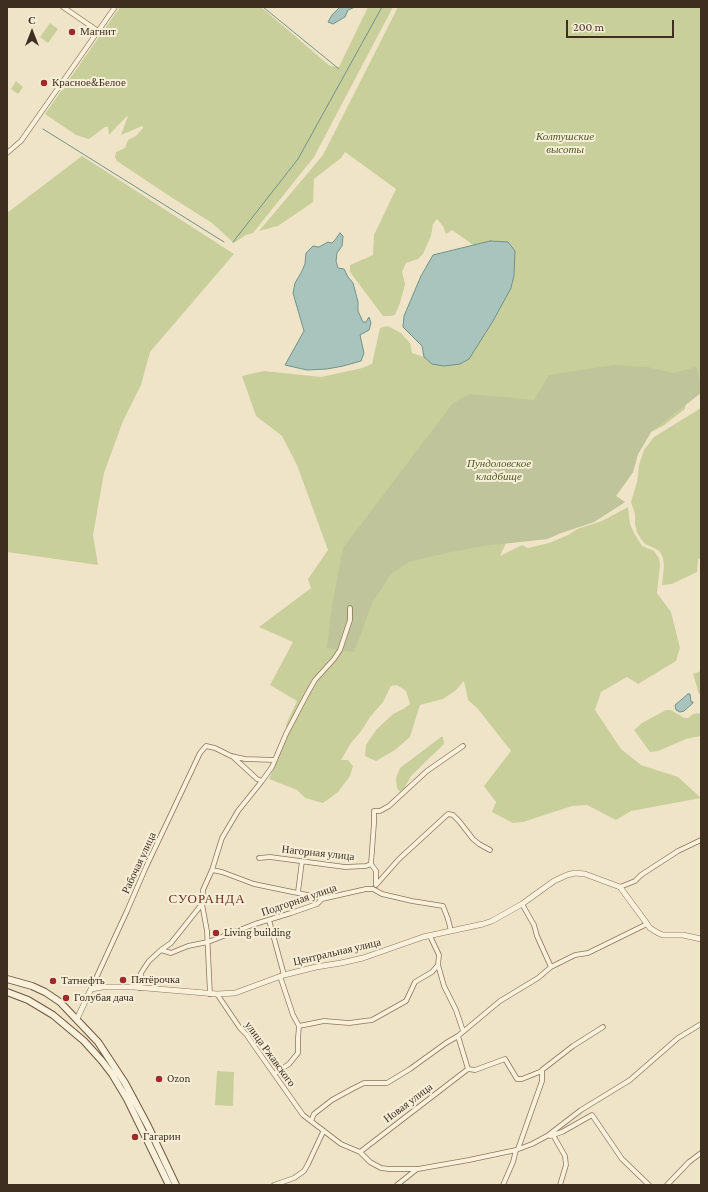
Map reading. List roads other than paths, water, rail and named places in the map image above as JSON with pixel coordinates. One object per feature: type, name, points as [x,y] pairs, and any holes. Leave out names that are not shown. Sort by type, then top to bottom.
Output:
[{"type":"main road","points":[[7,979],[29,985],[45,992],[60,1002],[98,1042],[125,1083],[148,1126],[176,1185]]},
{"type":"main road","points":[[7,992],[28,1000],[52,1015],[84,1041],[102,1061],[112,1074],[127,1099],[169,1185]]},
{"type":"street","points":[[63,7],[98,31]]},
{"type":"street","points":[[7,154],[21,141],[114,7]]},
{"type":"street","points":[[210,994],[208,942],[202,904],[203,890],[212,870],[222,838],[238,811],[272,767],[286,734],[315,680],[340,650],[350,620],[350,608]]},
{"type":"street","name":"Рабочая улица","points":[[91,989],[200,753],[206,746],[215,748],[231,756]]},
{"type":"street","points":[[374,887],[376,871],[371,864],[374,810],[380,811],[389,806],[427,771],[463,746]]},
{"type":"street","points":[[231,756],[245,759],[275,760]]},
{"type":"street","points":[[231,756],[257,779],[262,781]]},
{"type":"street","points":[[374,887],[399,859],[448,814],[453,815],[459,820],[473,839],[490,850]]},
{"type":"street","points":[[701,840],[678,851],[641,875],[635,881],[620,887],[647,924],[658,933],[663,935],[688,936],[701,939]]},
{"type":"street","name":"Нагорная улица","points":[[259,858],[270,857],[345,867],[366,866],[371,864]]},
{"type":"street","points":[[298,892],[302,861]]},
{"type":"street","points":[[212,870],[222,872],[254,884],[298,892],[322,899]]},
{"type":"street","name":"Центральная улица","points":[[91,989],[102,987],[140,988],[210,994],[229,994],[245,990],[282,976],[316,967],[363,958],[412,941],[474,927],[522,904],[554,881],[575,873],[585,874],[620,887]]},
{"type":"street","points":[[374,887],[382,894],[443,906],[451,931]]},
{"type":"street","name":"Подгорная улица","points":[[161,950],[171,953],[188,946],[208,942],[317,904],[322,899],[374,887]]},
{"type":"street","points":[[140,988],[141,973],[149,961],[171,943],[202,904]]},
{"type":"street","points":[[522,904],[534,925],[537,936],[551,967]]},
{"type":"street","points":[[269,920],[293,1015],[299,1026],[298,1053],[289,1064],[274,1074]]},
{"type":"street","points":[[311,1121],[314,1114],[339,1096],[364,1083],[387,1083],[410,1069],[458,1036],[500,1001],[532,982],[551,967],[576,955],[588,953],[647,924]]},
{"type":"street","points":[[430,936],[439,955],[438,965],[444,986],[456,1010],[463,1031]]},
{"type":"street","points":[[299,1026],[324,1021],[349,1023],[372,1020],[406,1001],[415,982],[432,972],[438,965]]},
{"type":"street","points":[[77,1019],[91,989]]},
{"type":"street","name":"улица Ржавского","points":[[217,994],[302,1115],[323,1132],[341,1144],[360,1152],[370,1162],[381,1168],[418,1169],[469,1160],[517,1149],[532,1144],[547,1136]]},
{"type":"street","points":[[547,1136],[581,1110],[630,1080],[678,1038],[701,1024]]},
{"type":"street","points":[[458,1036],[468,1069],[475,1070],[505,1059],[517,1079],[522,1079],[542,1071],[573,1046],[604,1027]]},
{"type":"street","name":"Новая улица","points":[[360,1152],[468,1069]]},
{"type":"street","points":[[503,1185],[513,1162],[542,1082],[542,1071]]},
{"type":"street","points":[[547,1136],[562,1132],[592,1115],[622,1159],[649,1185]]},
{"type":"street","points":[[274,1185],[294,1178],[304,1171],[323,1132]]},
{"type":"street","points":[[553,1135],[565,1156],[566,1165],[560,1185]]},
{"type":"street","points":[[667,1185],[689,1162],[701,1153]]},
{"type":"street","points":[[397,1185],[418,1169]]},
{"type":"water","points":[[340,7],[355,7],[348,10],[345,17],[333,24],[328,22],[332,15]]},
{"type":"water","points":[[340,233],[343,236],[342,246],[337,253],[336,261],[338,268],[344,269],[353,283],[358,302],[358,311],[363,322],[366,322],[369,317],[371,323],[369,330],[360,335],[364,353],[361,361],[327,369],[307,370],[285,365],[304,331],[293,293],[295,283],[305,264],[306,253],[313,246],[319,247],[328,242],[332,243]]},
{"type":"water","points":[[490,241],[508,242],[515,251],[514,275],[511,288],[493,321],[469,359],[460,364],[444,366],[432,364],[424,357],[422,346],[403,327],[404,316],[421,276],[433,255]]},
{"type":"water","points":[[690,694],[691,702],[693,703],[684,711],[680,712],[676,710],[675,705]]},
{"type":"waterway","points":[[263,7],[339,69]]},
{"type":"waterway","points":[[233,242],[298,159],[382,7]]},
{"type":"waterway","points":[[43,129],[224,242]]},
{"type":"place","name":"Магнит","points":[[72,32]]},
{"type":"place","name":"Красное&Белое","points":[[44,83]]},
{"type":"place","name":"Living building","points":[[216,933]]},
{"type":"place","name":"Пятёрочка","points":[[123,980]]},
{"type":"place","name":"Татнефть","points":[[53,981]]},
{"type":"place","name":"Голубая дача","points":[[66,998]]},
{"type":"place","name":"Ozon","points":[[159,1079]]},
{"type":"place","name":"Гагарин","points":[[135,1137]]},
{"type":"district","name":"СУОРАНДА","points":[[207,899]]},
{"type":"park label","name":"Колтушские высоты","points":[[565,143]]},
{"type":"park label","name":"Пундоловское кладбище","points":[[499,470]]}]
